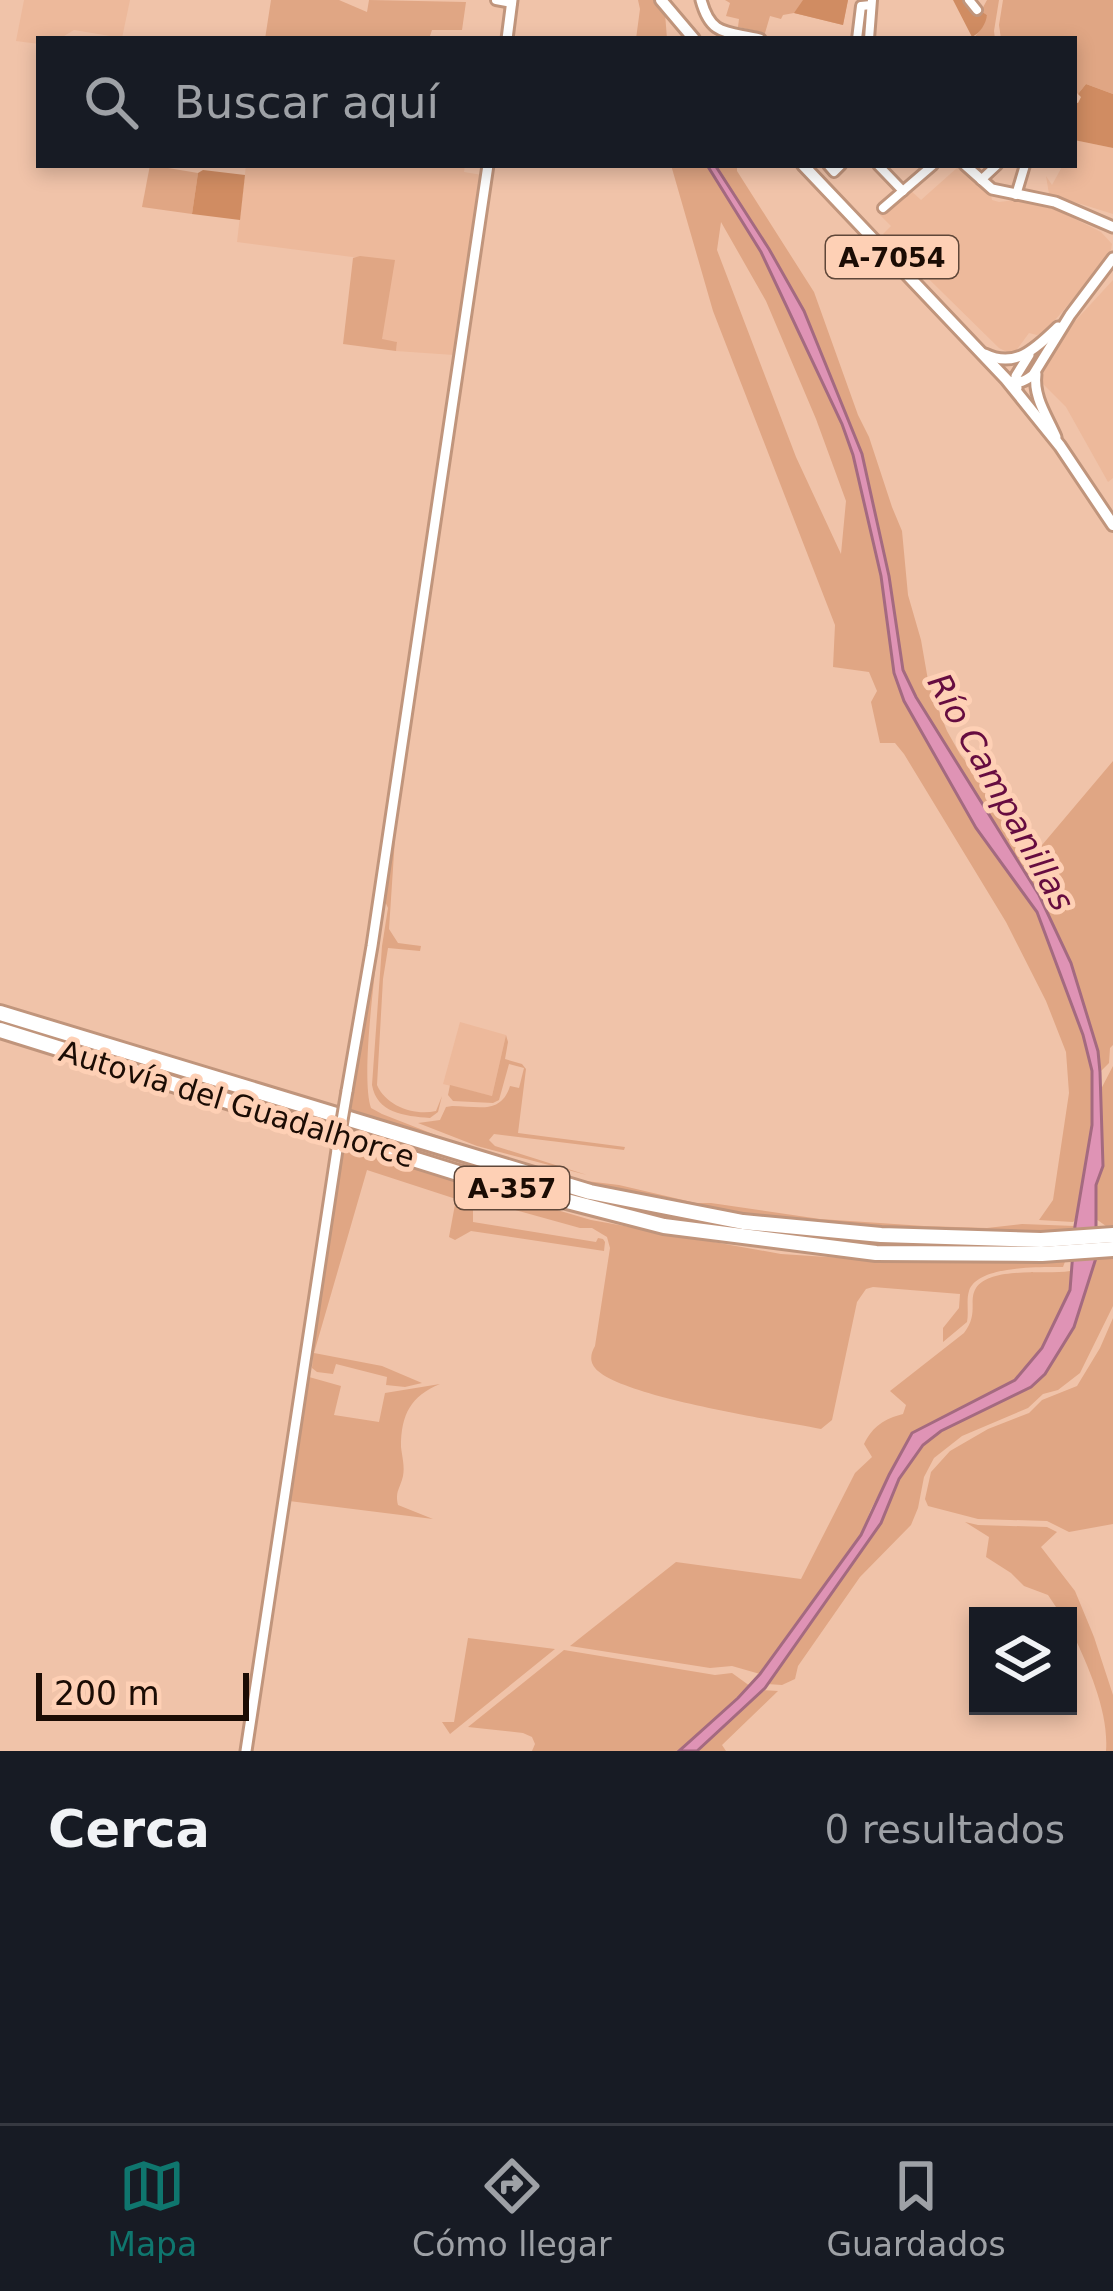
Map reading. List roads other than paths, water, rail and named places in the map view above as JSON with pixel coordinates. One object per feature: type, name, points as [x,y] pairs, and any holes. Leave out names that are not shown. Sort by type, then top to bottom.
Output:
[{"type":"highway","name":"Autovía del Guadalhorce","points":[[0,1013],[590,1192],[743,1222],[1113,1249]]},
{"type":"highway","name":"Autovía del Guadalhorce","points":[[0,1030],[458,1173],[664,1226],[876,1252],[1042,1247],[1113,1235]]},
{"type":"main road","points":[[661,0],[691,36]]},
{"type":"main road","name":"A-7054","points":[[806,168],[1013,386],[1113,525]]},
{"type":"street","points":[[496,0],[512,1],[507,36]]},
{"type":"street","points":[[701,0],[709,23],[747,36]]},
{"type":"street","points":[[969,0],[976,10]]},
{"type":"street","points":[[857,36],[861,6],[871,3],[869,36]]},
{"type":"street","points":[[246,1751],[488,168]]},
{"type":"street","points":[[881,168],[903,191]]},
{"type":"street","points":[[883,208],[930,168]]},
{"type":"street","points":[[968,168],[992,189],[1054,202],[1110,228]]},
{"type":"street","points":[[980,181],[994,168]]},
{"type":"street","points":[[1016,195],[1023,168]]},
{"type":"street","points":[[1013,386],[1036,369],[1113,258]]},
{"type":"street","points":[[1086,295],[1113,273]]},
{"type":"street","points":[[1013,386],[1037,346],[1070,315]]},
{"type":"street","points":[[979,351],[1012,360],[1037,346]]},
{"type":"street","name":"A-7054","points":[[1036,369],[1039,403],[1060,446]]},
{"type":"water label","name":"Río Campanillas","points":[[1001,792]]}]
